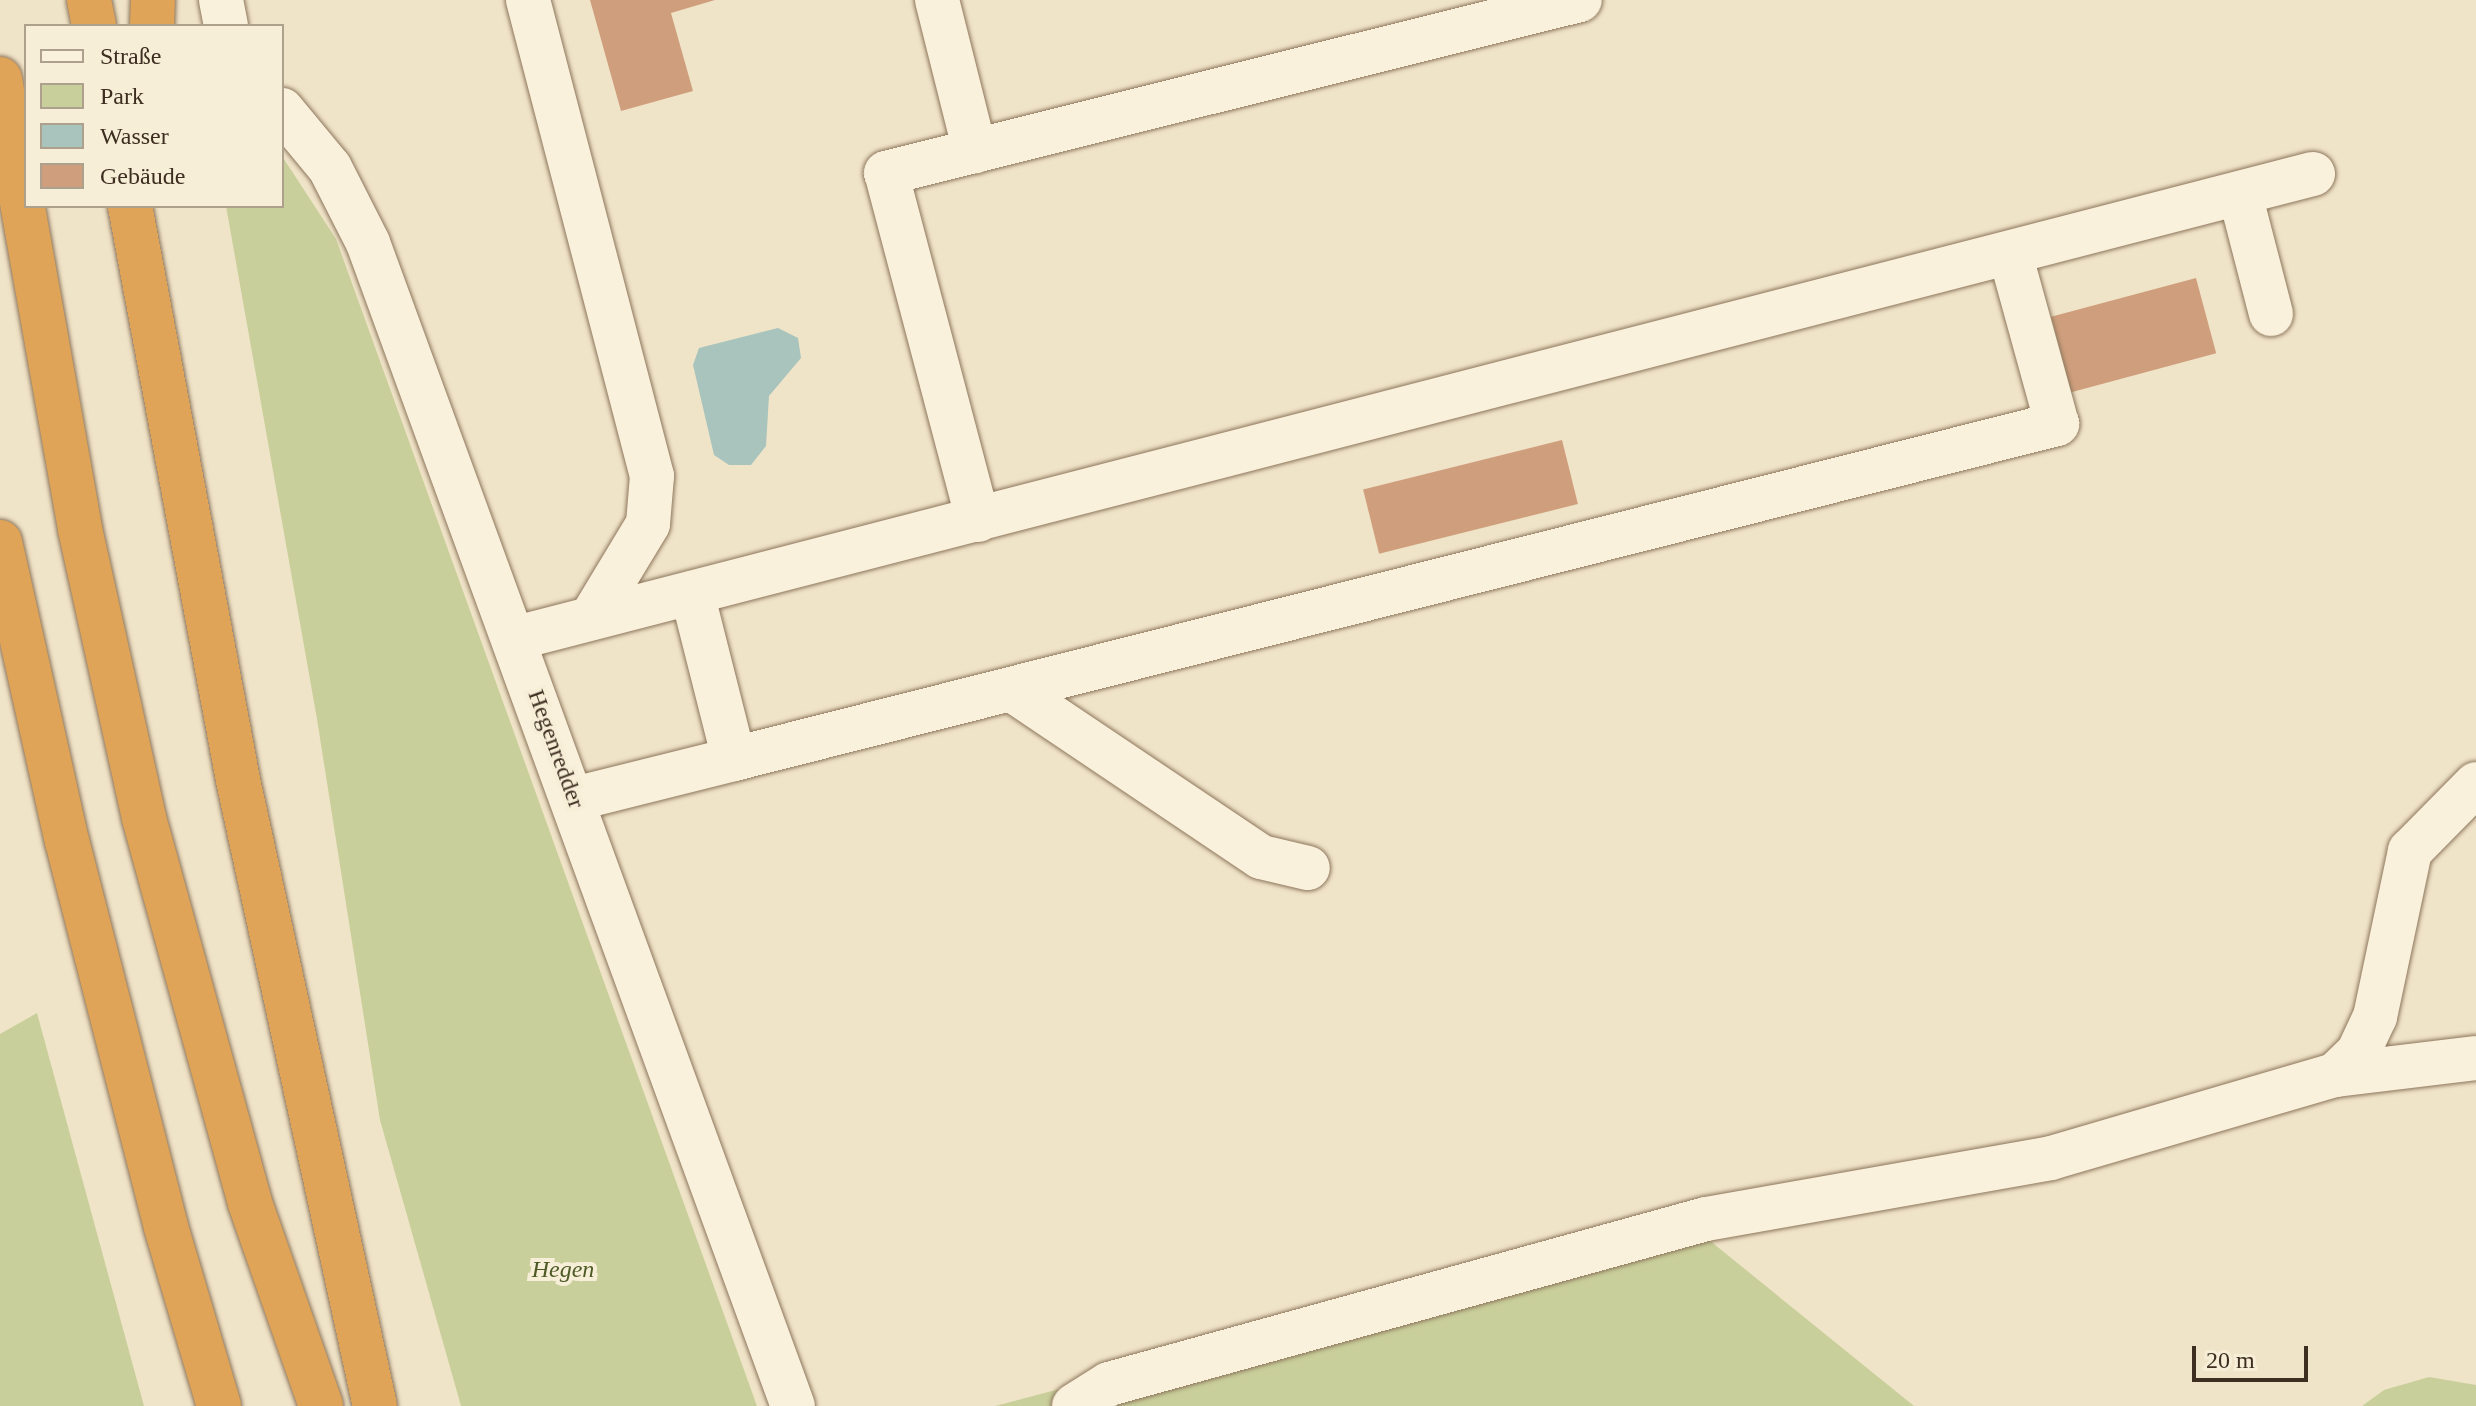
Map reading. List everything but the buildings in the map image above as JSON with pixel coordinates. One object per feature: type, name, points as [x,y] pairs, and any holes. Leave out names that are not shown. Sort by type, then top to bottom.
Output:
[{"type":"highway","points":[[89,0],[94,24]]},
{"type":"highway","points":[[152,24],[153,0]]},
{"type":"highway","points":[[0,79],[80,529],[144,818],[250,1203],[321,1406]]},
{"type":"highway","points":[[130,208],[238,780],[375,1406]]},
{"type":"highway","points":[[142,266],[144,208]]},
{"type":"highway","points":[[0,542],[75,872],[166,1227],[219,1406]]},
{"type":"street","points":[[221,0],[226,24]]},
{"type":"street","points":[[528,0],[652,476],[648,524],[591,618]]},
{"type":"street","points":[[937,0],[975,151]]},
{"type":"street","points":[[978,520],[886,173],[1580,0]]},
{"type":"street","name":"Hegenredder","points":[[284,112],[330,168],[368,243],[516,638],[793,1406]]},
{"type":"street","points":[[516,638],[2313,174]]},
{"type":"street","points":[[2240,194],[2271,314]]},
{"type":"street","points":[[574,799],[2057,424],[2010,253]]},
{"type":"street","points":[[692,593],[734,759]]},
{"type":"street","points":[[1011,689],[1261,857],[1308,868]]},
{"type":"street","points":[[2335,1075],[2358,1053],[2375,1017],[2410,851],[2476,784]]},
{"type":"street","points":[[1074,1406],[1109,1384],[1706,1219],[2051,1158],[2335,1075],[2476,1058]]},
{"type":"green space","name":"Hegen","points":[[284,159],[336,239],[757,1406],[461,1406],[380,1120],[317,719],[226,208],[284,208]]},
{"type":"green space","points":[[37,1013],[144,1406],[0,1406],[0,1034]]},
{"type":"green space","points":[[1688,1223],[1914,1406],[995,1406]]},
{"type":"green space","points":[[2429,1377],[2476,1385],[2476,1406],[2362,1406],[2384,1390]]},
{"type":"water","points":[[778,328],[798,338],[801,358],[769,396],[766,446],[751,465],[729,465],[714,455],[693,365],[699,348]]}]
